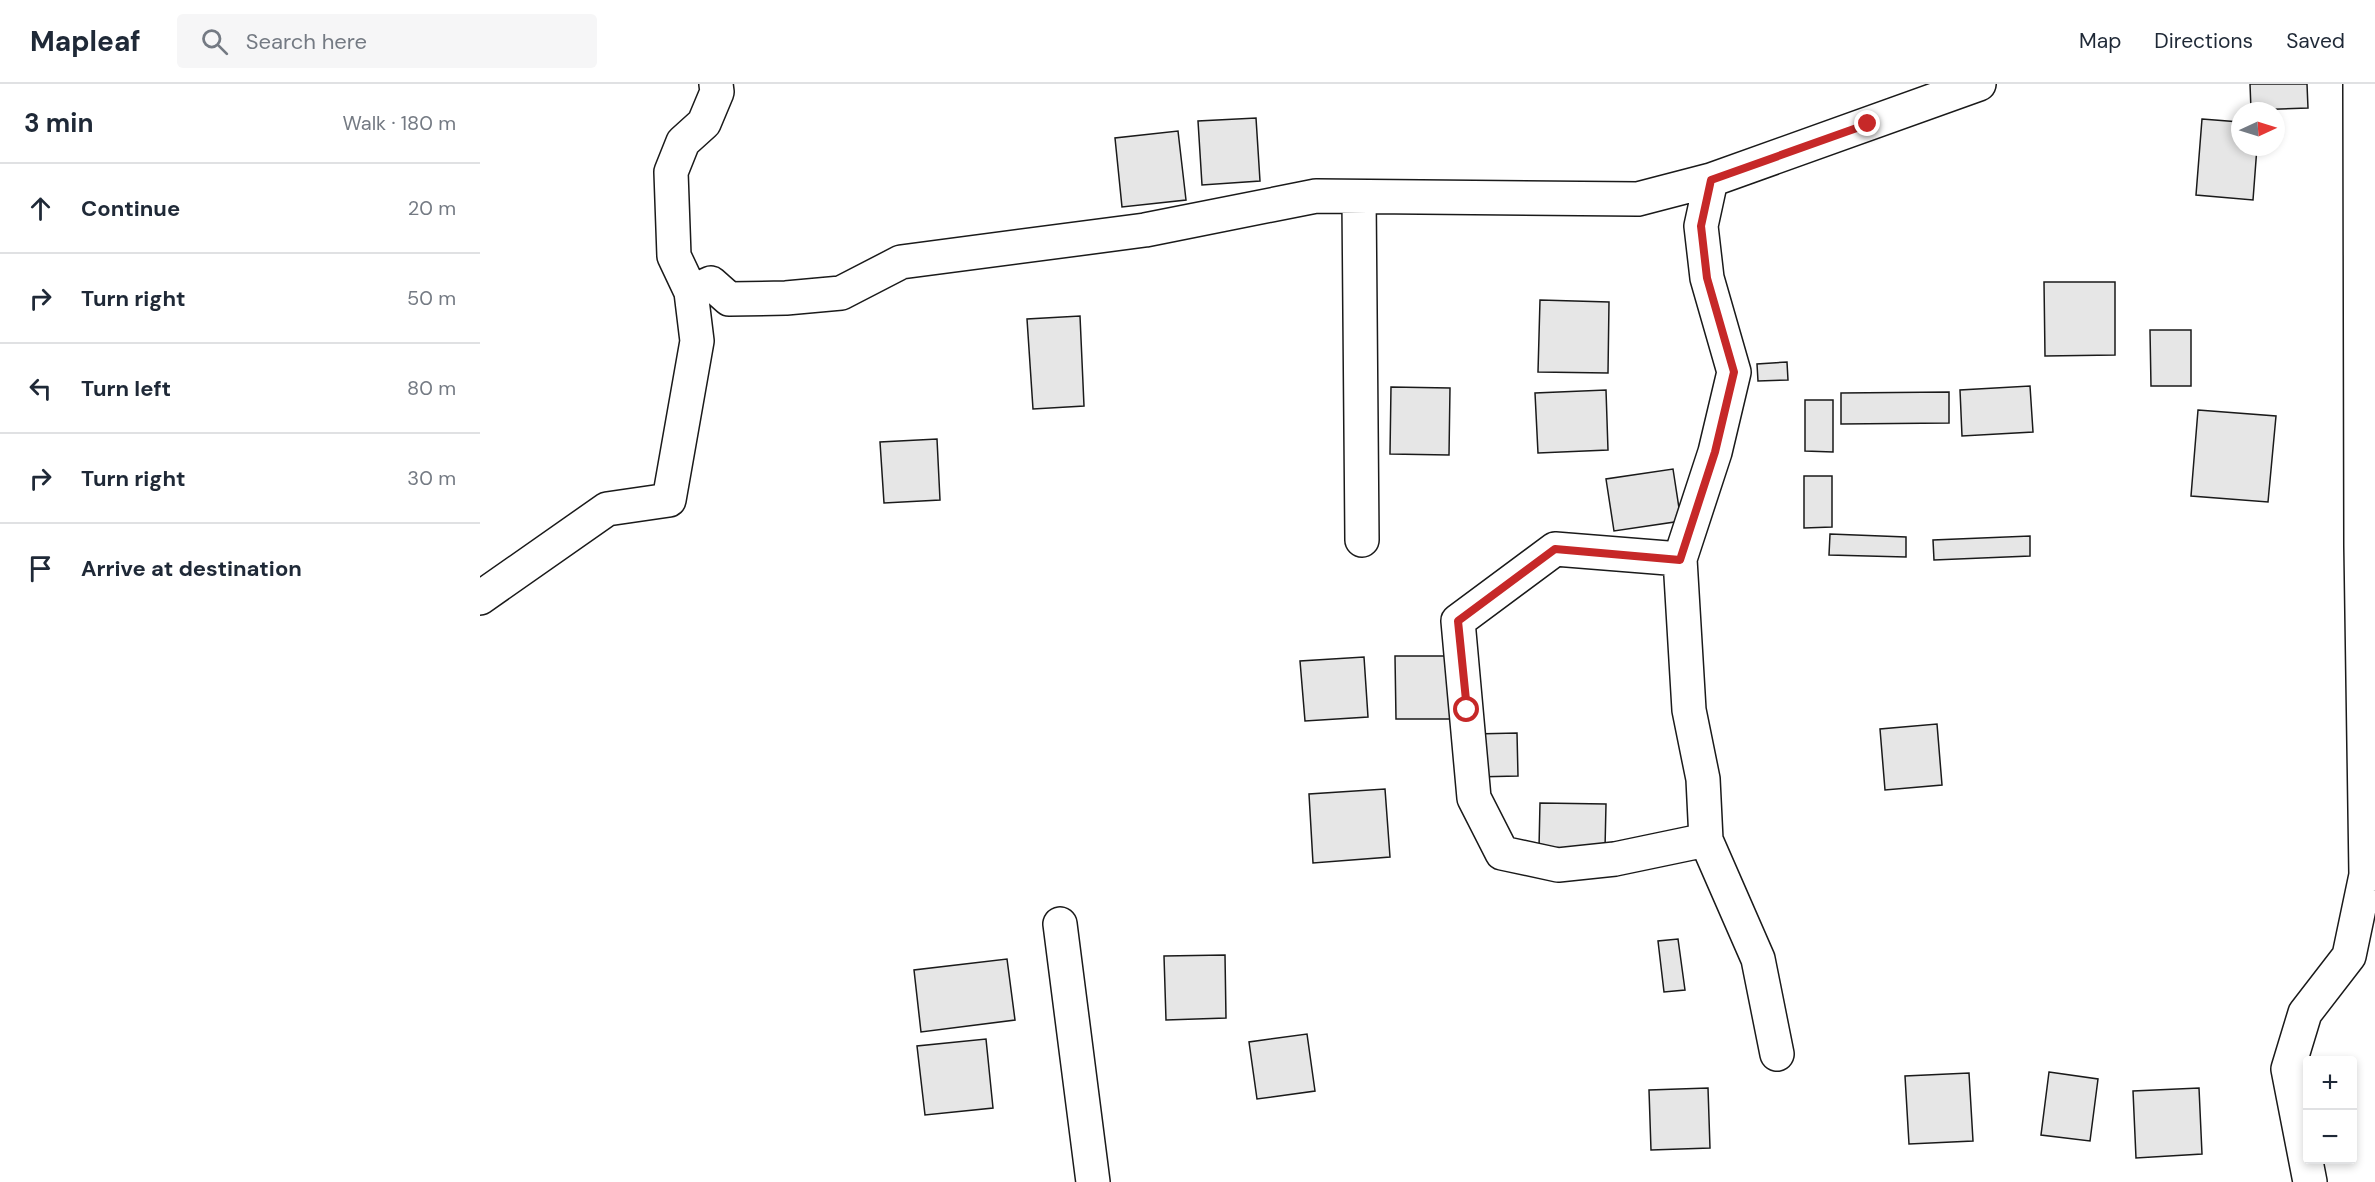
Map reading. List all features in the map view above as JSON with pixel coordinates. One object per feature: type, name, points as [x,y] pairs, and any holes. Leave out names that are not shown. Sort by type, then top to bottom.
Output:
[{"type":"street","points":[[480,598],[607,509],[669,500],[697,341],[691,292],[674,256],[671,172],[683,142],[704,123],[717,92],[716,84]]},
{"type":"street","points":[[691,292],[711,283],[729,299],[786,298],[840,293],[901,262],[1145,230],[1316,196],[1638,199],[1711,180],[1979,84]]},
{"type":"street","points":[[2310,1182],[2288,1069],[2305,1013],[2349,956],[2370,874],[2367,203],[2360,84]]},
{"type":"street","points":[[1711,180],[1701,226],[1707,278],[1734,372],[1715,452],[1680,560],[1689,710],[1703,779],[1706,840],[1758,959],[1777,1054]]},
{"type":"street","points":[[1359,197],[1362,540]]},
{"type":"street","points":[[1680,560],[1555,549],[1458,621],[1466,687],[1474,798],[1502,853],[1558,865],[1615,859],[1706,840]]},
{"type":"street","points":[[1060,924],[1093,1182]]},
{"type":"building","points":[[2250,84],[2307,84],[2308,108],[2285,109],[2285,102],[2251,102]]},
{"type":"building","points":[[1256,118],[1260,181],[1202,185],[1198,121]]},
{"type":"building","points":[[2202,119],[2231,121],[2231,156],[2256,156],[2253,200],[2196,195]]},
{"type":"building","points":[[1178,131],[1186,200],[1122,207],[1115,138]]},
{"type":"building","points":[[2044,282],[2115,282],[2115,355],[2045,356]]},
{"type":"building","points":[[1540,300],[1609,302],[1608,373],[1538,372]]},
{"type":"building","points":[[1080,316],[1084,406],[1033,409],[1027,319]]},
{"type":"building","points":[[2150,330],[2191,330],[2191,386],[2151,386]]},
{"type":"building","points":[[1787,362],[1788,380],[1758,381],[1757,364]]},
{"type":"building","points":[[2030,386],[2033,432],[1962,436],[1960,390]]},
{"type":"building","points":[[1391,387],[1450,388],[1449,455],[1390,454]]},
{"type":"building","points":[[1606,390],[1608,450],[1538,453],[1535,393]]},
{"type":"building","points":[[1949,392],[1949,423],[1841,424],[1841,393]]},
{"type":"building","points":[[1805,400],[1833,400],[1833,452],[1805,451]]},
{"type":"building","points":[[2198,410],[2276,416],[2268,502],[2191,496]]},
{"type":"building","points":[[937,439],[940,500],[884,503],[880,442]]},
{"type":"building","points":[[1673,469],[1681,521],[1614,531],[1606,479]]},
{"type":"building","points":[[1804,476],[1832,476],[1832,527],[1804,528]]},
{"type":"building","points":[[1830,534],[1906,537],[1906,557],[1829,555]]},
{"type":"building","points":[[2030,536],[2030,556],[1934,560],[1933,540]]},
{"type":"building","points":[[1395,656],[1450,656],[1450,719],[1396,719]]},
{"type":"building","points":[[1364,657],[1368,717],[1305,721],[1300,661]]},
{"type":"building","points":[[1937,724],[1942,785],[1885,790],[1880,729]]},
{"type":"building","points":[[1517,733],[1518,776],[1474,777],[1474,734]]},
{"type":"building","points":[[1385,789],[1390,857],[1313,863],[1309,794]]},
{"type":"building","points":[[1540,803],[1606,804],[1605,849],[1539,848]]},
{"type":"building","points":[[1678,939],[1685,990],[1664,992],[1658,941]]},
{"type":"building","points":[[1225,955],[1226,1018],[1166,1020],[1164,956]]},
{"type":"building","points":[[1007,959],[1015,1020],[921,1032],[914,970]]},
{"type":"building","points":[[1307,1034],[1315,1091],[1257,1099],[1249,1042]]},
{"type":"building","points":[[986,1039],[993,1108],[925,1115],[917,1046]]},
{"type":"building","points":[[2049,1072],[2098,1079],[2090,1141],[2041,1135]]},
{"type":"building","points":[[1969,1073],[1973,1141],[1909,1144],[1905,1076]]},
{"type":"building","points":[[1708,1088],[1710,1148],[1651,1150],[1649,1090]]},
{"type":"building","points":[[2199,1088],[2202,1154],[2136,1158],[2133,1091]]},
{"type":"route","points":[[1467,710],[1458,621],[1555,549],[1680,560],[1715,452],[1734,372],[1707,278],[1701,226],[1711,180],[1868,124]]}]
